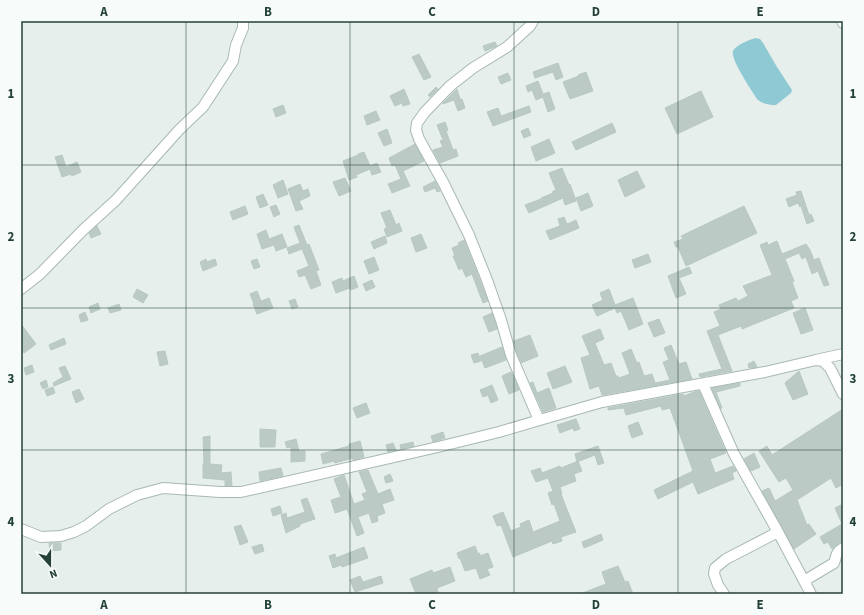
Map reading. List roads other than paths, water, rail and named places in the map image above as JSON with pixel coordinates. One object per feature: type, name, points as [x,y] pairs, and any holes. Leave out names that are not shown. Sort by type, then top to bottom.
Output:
[{"type":"street","points":[[21,289],[40,274],[82,230],[116,200],[179,130],[203,107],[233,60],[236,46],[243,28],[243,21]]},
{"type":"street","points":[[533,21],[530,26],[507,47],[473,68],[450,86],[425,112],[417,123],[416,130],[469,235],[501,320],[511,355],[539,420]]},
{"type":"street","points":[[21,529],[41,537],[61,536],[86,526],[109,510],[137,495],[156,489],[163,488],[241,492],[453,444],[602,402],[765,372],[843,354]]},
{"type":"street","points":[[816,360],[823,362],[830,368],[843,394]]},
{"type":"street","points":[[703,384],[734,454],[778,532],[810,594]]},
{"type":"street","points":[[724,594],[718,586],[714,574],[715,568],[726,559],[778,532]]},
{"type":"street","points":[[804,581],[834,563],[836,554],[843,548]]},
{"type":"water","points":[[755,38],[760,39],[763,43],[792,90],[791,93],[776,105],[766,104],[757,99],[742,75],[733,55],[733,51],[737,47]]}]
